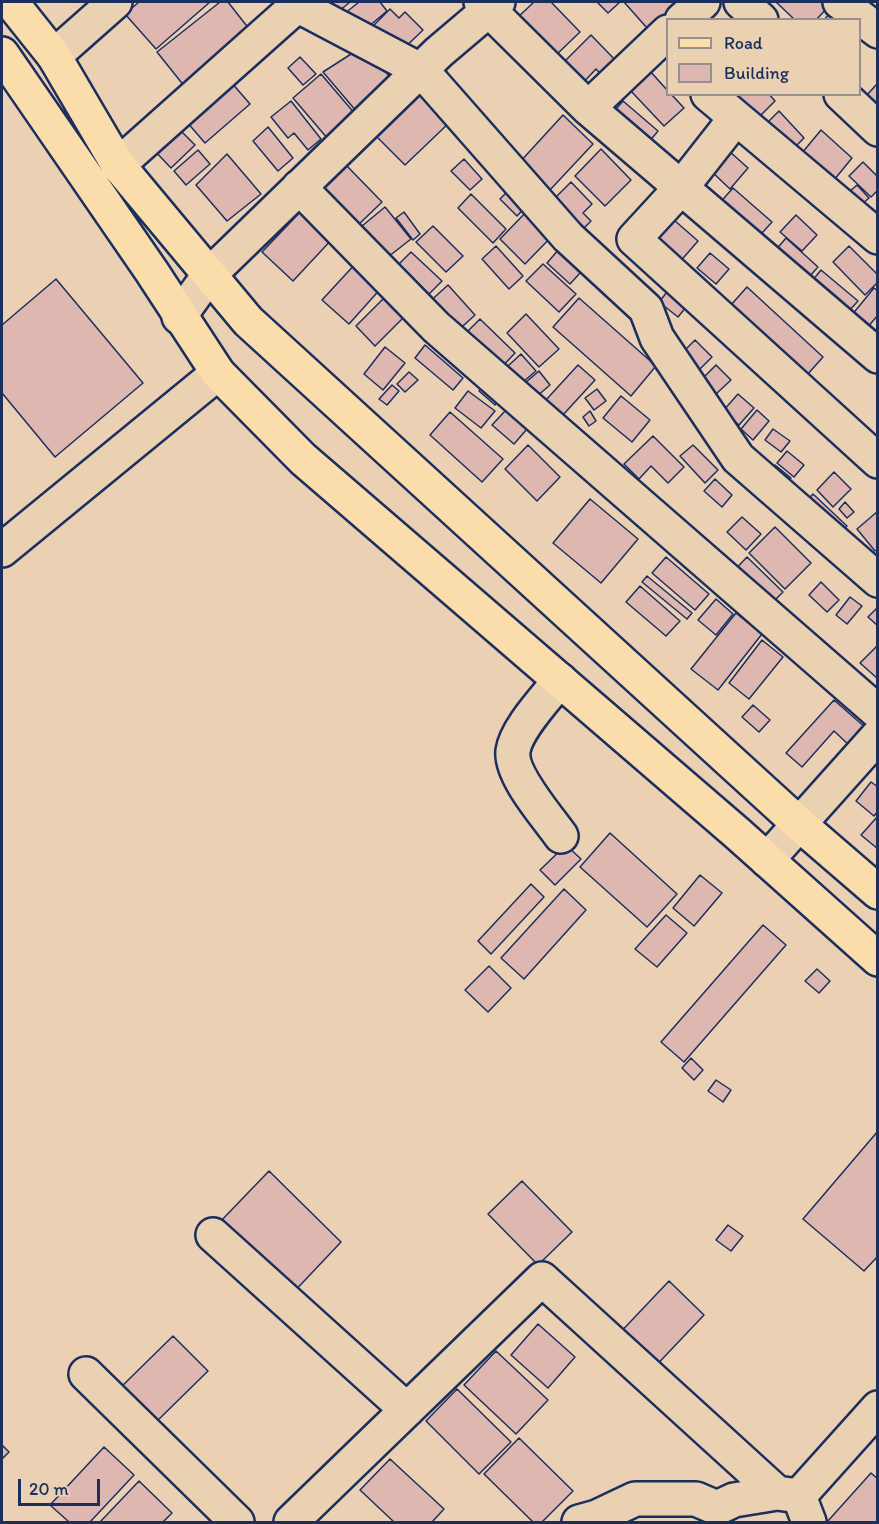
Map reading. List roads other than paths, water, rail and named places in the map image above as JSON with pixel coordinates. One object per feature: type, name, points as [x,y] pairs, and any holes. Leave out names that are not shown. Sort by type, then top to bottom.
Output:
[{"type":"main road","points":[[11,2],[54,56],[118,165],[248,321],[798,823],[878,892]]},
{"type":"main road","points":[[2,54],[152,272],[179,317],[218,373],[303,459],[560,680],[878,959]]},
{"type":"street","points":[[54,56],[115,2]]},
{"type":"street","points":[[684,18],[703,2]]},
{"type":"street","points":[[741,2],[759,18]]},
{"type":"street","points":[[840,2],[878,31]]},
{"type":"street","points":[[118,165],[297,3],[420,70],[513,171],[568,237],[646,309],[657,338],[738,458],[878,580]]},
{"type":"street","points":[[179,317],[209,275],[490,4],[588,108],[878,356]]},
{"type":"street","points":[[588,108],[664,42]]},
{"type":"street","points":[[710,96],[878,237]]},
{"type":"street","points":[[843,96],[878,129]]},
{"type":"street","points":[[735,119],[680,189],[634,239],[878,461]]},
{"type":"street","points":[[299,187],[436,327],[878,712]]},
{"type":"street","points":[[2,550],[218,373]]},
{"type":"street","points":[[560,680],[519,734],[513,750],[514,762],[519,775],[561,836]]},
{"type":"street","points":[[766,860],[878,736]]},
{"type":"street","points":[[213,1235],[407,1410]]},
{"type":"street","points":[[291,1522],[542,1279],[795,1504]]},
{"type":"street","points":[[86,1374],[237,1522]]},
{"type":"street","points":[[795,1504],[878,1408]]},
{"type":"street","points":[[579,1522],[597,1517],[635,1499],[696,1499],[717,1508],[734,1500],[795,1504]]}]
